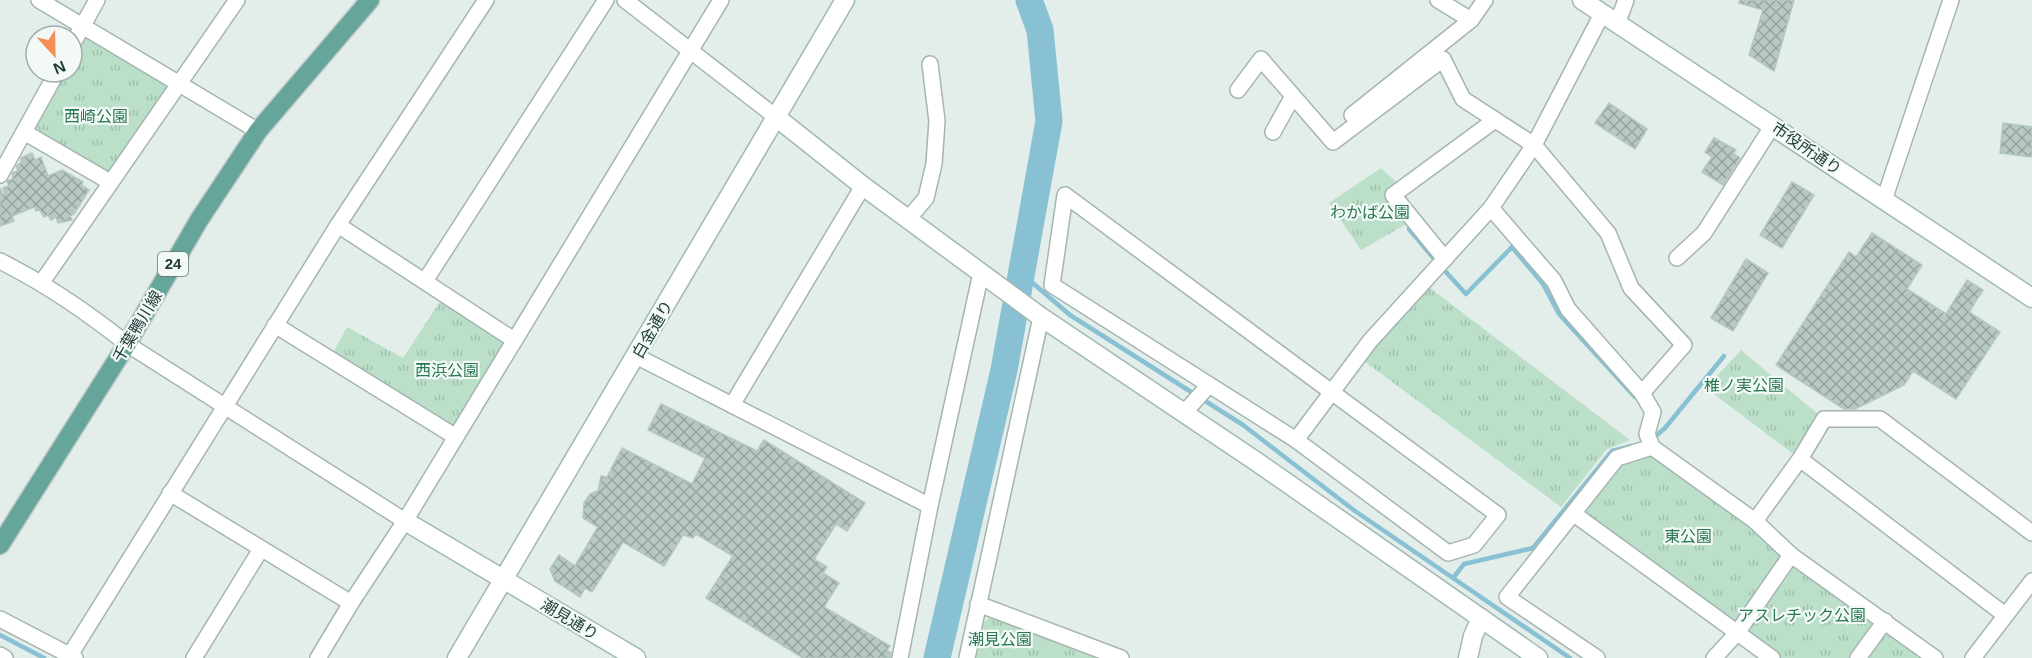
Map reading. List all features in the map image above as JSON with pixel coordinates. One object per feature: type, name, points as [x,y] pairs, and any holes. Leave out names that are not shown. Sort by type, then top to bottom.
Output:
[{"type":"main road","name":"千葉鴨川線","points":[[0,545],[128,344],[199,220],[258,131],[369,0]]},
{"type":"street","points":[[39,0],[80,24]]},
{"type":"street","points":[[84,24],[97,0]]},
{"type":"street","points":[[42,282],[237,0]]},
{"type":"street","points":[[0,619],[72,656],[275,324],[486,0]]},
{"type":"street","points":[[425,280],[606,0]]},
{"type":"street","points":[[625,0],[863,186],[1041,317],[1538,658]]},
{"type":"street","points":[[318,658],[405,521],[721,0]]},
{"type":"street","name":"白金通り","points":[[457,658],[845,0]]},
{"type":"street","points":[[1438,0],[1471,20]]},
{"type":"street","points":[[1327,135],[1471,20],[1485,0]]},
{"type":"street","name":"市役所通り","points":[[1582,0],[2032,298]]},
{"type":"street","points":[[1296,440],[1386,323],[1491,208],[1534,145],[1610,19],[1626,0]]},
{"type":"street","points":[[1884,200],[1951,0]]},
{"type":"street","points":[[84,27],[179,86],[258,131]]},
{"type":"street","points":[[1238,90],[1261,59],[1333,142],[1443,59],[1463,99],[1534,145],[1608,233],[1631,288],[1684,345],[1642,393]]},
{"type":"street","points":[[908,219],[926,198],[934,164],[937,121],[930,64]]},
{"type":"street","points":[[0,175],[50,84]]},
{"type":"street","points":[[1273,132],[1293,96]]},
{"type":"street","points":[[1445,259],[1393,195],[1495,120]]},
{"type":"street","points":[[1677,258],[1704,233],[1773,125]]},
{"type":"street","points":[[24,132],[110,182]]},
{"type":"street","points":[[732,405],[863,186]]},
{"type":"street","points":[[1065,195],[1498,515],[1474,545],[1448,553],[1296,440],[1209,385],[1052,285],[1065,195]]},
{"type":"street","points":[[1491,208],[1554,281],[1568,309],[1642,393],[1653,412],[1647,434],[1652,447],[1755,521],[1791,555],[1935,658]]},
{"type":"street","points":[[338,225],[514,340]]},
{"type":"street","points":[[0,261],[42,282],[96,318],[128,344],[405,521]]},
{"type":"street","points":[[900,658],[930,506],[981,273]]},
{"type":"street","points":[[967,658],[1041,317]]},
{"type":"street","points":[[275,324],[456,437]]},
{"type":"street","points":[[636,356],[930,506]]},
{"type":"street","points":[[1184,413],[1209,385]]},
{"type":"street","points":[[1755,521],[1800,459],[1824,419],[1880,419],[2032,533]]},
{"type":"street","points":[[1597,658],[1508,597],[1617,458],[1652,447]]},
{"type":"street","points":[[1800,459],[2005,615]]},
{"type":"street","points":[[170,493],[351,603]]},
{"type":"street","points":[[1574,514],[1772,658]]},
{"type":"street","name":"潮見通り","points":[[405,521],[636,658]]},
{"type":"street","points":[[194,658],[261,549]]},
{"type":"street","points":[[1714,658],[1737,633],[1791,555]]},
{"type":"street","points":[[1973,658],[2032,581]]},
{"type":"street","points":[[978,604],[1121,658]]},
{"type":"street","points":[[1468,658],[1473,636],[1481,618]]},
{"type":"street","points":[[1858,658],[1885,621]]},
{"type":"street","points":[[0,655],[5,658]]},
{"type":"green space","name":"西崎公園","points":[[84,27],[179,85],[110,182],[24,132],[50,84],[84,84]]},
{"type":"green space","name":"わかば公園","points":[[1381,168],[1403,188],[1393,196],[1413,220],[1361,250],[1329,203]]},
{"type":"green space","points":[[1430,288],[1630,440],[1607,449],[1561,507],[1364,361],[1381,339]]},
{"type":"green space","name":"西浜公園","points":[[445,294],[514,340],[456,437],[330,358],[347,327],[403,358]]},
{"type":"green space","name":"椎ノ実公園","points":[[1741,350],[1824,419],[1800,459],[1706,388]]},
{"type":"green space","name":"東公園","points":[[1652,447],[1935,658],[1772,658],[1574,515],[1617,458]]},
{"type":"green space","name":"潮見公園","points":[[993,616],[1095,658],[976,658],[984,622]]},
{"type":"building","points":[[1740,0],[1794,0],[1774,71],[1749,55],[1763,10],[1739,3]]},
{"type":"building","points":[[1609,103],[1647,129],[1635,149],[1595,123]]},
{"type":"building","points":[[2003,123],[2032,127],[2032,157],[2000,153]]},
{"type":"building","points":[[1714,138],[1736,150],[1733,153],[1740,158],[1723,185],[1702,172],[1712,157],[1705,152]]},
{"type":"building","points":[[32,153],[35,160],[41,157],[48,176],[62,170],[83,182],[81,185],[89,190],[74,214],[70,216],[72,220],[58,223],[56,217],[51,220],[48,215],[44,217],[40,210],[36,211],[34,207],[12,216],[14,221],[0,226],[0,188],[3,195],[5,194],[3,188],[9,186],[7,181],[13,179],[12,173],[18,171],[16,166],[21,163],[21,158]]},
{"type":"building","points":[[1792,182],[1814,195],[1782,248],[1760,235]]},
{"type":"building","points":[[1872,233],[1922,265],[1907,289],[1946,314],[1967,280],[1983,290],[1969,312],[2000,332],[1956,399],[1913,371],[1904,385],[1855,409],[1844,409],[1776,365],[1849,252],[1856,257]]},
{"type":"building","points":[[1746,259],[1768,273],[1733,331],[1711,318]]},
{"type":"building","points":[[661,404],[757,451],[764,440],[865,503],[847,531],[836,524],[814,559],[827,567],[823,573],[839,583],[824,607],[890,646],[887,650],[891,653],[890,658],[803,658],[706,598],[733,556],[696,534],[693,538],[683,535],[664,566],[623,542],[592,592],[585,588],[580,597],[555,581],[550,569],[559,555],[575,566],[598,527],[583,518],[584,503],[590,494],[598,491],[601,476],[607,477],[622,448],[692,484],[705,458],[648,430]]},
{"type":"waterway","points":[[937,658],[1004,370],[1049,121],[1040,30],[1029,0]]},
{"type":"waterway","points":[[1409,229],[1435,260]]},
{"type":"waterway","points":[[1445,271],[1466,294],[1512,247],[1543,284],[1559,314],[1635,397]]},
{"type":"waterway","points":[[1021,273],[1070,315],[1243,425],[1355,511],[1570,658]]},
{"type":"waterway","points":[[1656,436],[1724,356]]},
{"type":"waterway","points":[[1453,578],[1464,564],[1533,548],[1612,451],[1632,446]]},
{"type":"waterway","points":[[0,635],[44,658]]},
{"type":"park label","name":"アスレチック公園","points":[[1802,615]]}]
